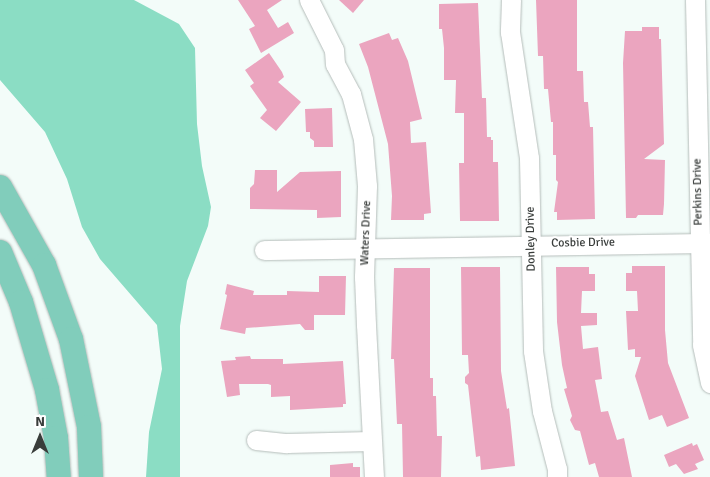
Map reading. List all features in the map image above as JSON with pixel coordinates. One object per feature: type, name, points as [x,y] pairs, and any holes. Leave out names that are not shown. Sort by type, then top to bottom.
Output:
[{"type":"main road","points":[[0,187],[44,265],[71,339],[89,428],[91,477]]},
{"type":"main road","points":[[0,252],[21,302],[47,390],[56,438],[59,477]]},
{"type":"street","name":"Waters Drive","points":[[309,0],[334,50],[335,64],[350,94],[364,139],[367,186],[366,325],[374,477]]},
{"type":"street","name":"Donley Drive","points":[[511,0],[510,32],[529,158],[534,351],[542,411],[557,469],[557,477]]},
{"type":"street","name":"Perkins Drive","points":[[695,0],[703,72],[704,243],[702,345],[710,383]]},
{"type":"street","name":"Cosbie Drive","points":[[264,250],[532,244],[704,243]]},
{"type":"street","points":[[256,440],[287,443],[371,441]]},
{"type":"shaded area","points":[[0,0],[134,0],[179,24],[195,48],[197,124],[202,166],[211,207],[208,226],[187,281],[180,326],[180,477],[146,477],[149,432],[162,369],[157,325],[100,259],[82,227],[67,179],[45,132],[0,80]]},
{"type":"building","points":[[238,0],[282,0],[267,10],[278,28],[288,22],[294,33],[261,53],[249,29],[255,26]]},
{"type":"building","points":[[339,0],[364,0],[353,13]]},
{"type":"building","points":[[536,0],[577,0],[577,71],[583,71],[584,102],[588,102],[590,127],[593,127],[595,219],[557,220],[557,212],[554,212],[558,182],[556,180],[556,155],[553,155],[553,122],[551,122],[548,89],[544,89],[543,56],[538,56]]},
{"type":"building","points":[[478,3],[482,98],[486,98],[487,137],[491,137],[491,140],[493,140],[493,162],[498,162],[499,221],[460,221],[459,163],[464,163],[464,113],[455,113],[456,80],[444,80],[444,48],[442,29],[439,29],[439,4]]},
{"type":"building","points":[[642,27],[659,27],[659,39],[661,39],[664,144],[644,159],[665,160],[664,204],[663,215],[638,215],[636,218],[626,218],[623,63],[625,31],[642,31]]},
{"type":"building","points":[[389,33],[392,40],[398,38],[408,61],[422,119],[410,122],[411,143],[426,142],[431,213],[424,214],[424,220],[391,220],[392,196],[388,144],[368,67],[359,44]]},
{"type":"building","points":[[269,53],[284,77],[278,82],[301,102],[276,131],[260,118],[267,110],[250,86],[254,83],[245,70]]},
{"type":"building","points":[[332,108],[333,147],[314,147],[314,141],[310,138],[310,132],[306,132],[305,109]]},
{"type":"building","points":[[255,170],[277,170],[277,192],[300,172],[341,171],[341,217],[317,218],[317,210],[250,209],[250,188],[254,184]]},
{"type":"building","points":[[632,266],[665,266],[665,330],[668,363],[689,418],[667,427],[662,415],[649,420],[635,376],[641,357],[635,357],[635,349],[628,350],[626,311],[638,311],[637,291],[626,291],[626,273],[632,273]]},
{"type":"building","points":[[461,267],[500,267],[501,371],[507,409],[509,408],[515,466],[481,470],[480,456],[476,457],[468,385],[465,383],[465,377],[469,373],[468,355],[462,355]]},
{"type":"building","points":[[556,267],[589,267],[589,274],[595,274],[595,291],[582,291],[581,313],[597,313],[597,325],[581,326],[583,349],[598,347],[602,379],[595,380],[601,412],[608,411],[617,440],[624,438],[632,477],[599,477],[595,463],[589,465],[580,431],[575,430],[570,420],[572,416],[564,389],[567,388],[557,322]]},
{"type":"building","points":[[394,268],[430,268],[430,378],[433,378],[433,396],[436,396],[437,436],[442,436],[441,477],[403,477],[402,424],[397,424],[394,359],[391,359]]},
{"type":"building","points":[[319,276],[346,276],[345,315],[314,315],[314,330],[305,330],[300,324],[246,328],[245,334],[220,329],[227,295],[225,294],[227,284],[254,291],[253,295],[287,295],[287,291],[319,292]]},
{"type":"building","points":[[250,356],[251,359],[283,359],[283,364],[343,361],[346,404],[343,404],[343,407],[290,410],[290,396],[271,397],[271,385],[268,384],[239,384],[240,395],[227,397],[221,361],[236,360],[235,357]]},
{"type":"building","points":[[692,443],[693,446],[697,444],[704,460],[695,464],[698,469],[684,474],[676,464],[669,467],[664,455]]},
{"type":"building","points":[[353,463],[353,467],[360,467],[360,477],[330,477],[330,465]]}]
